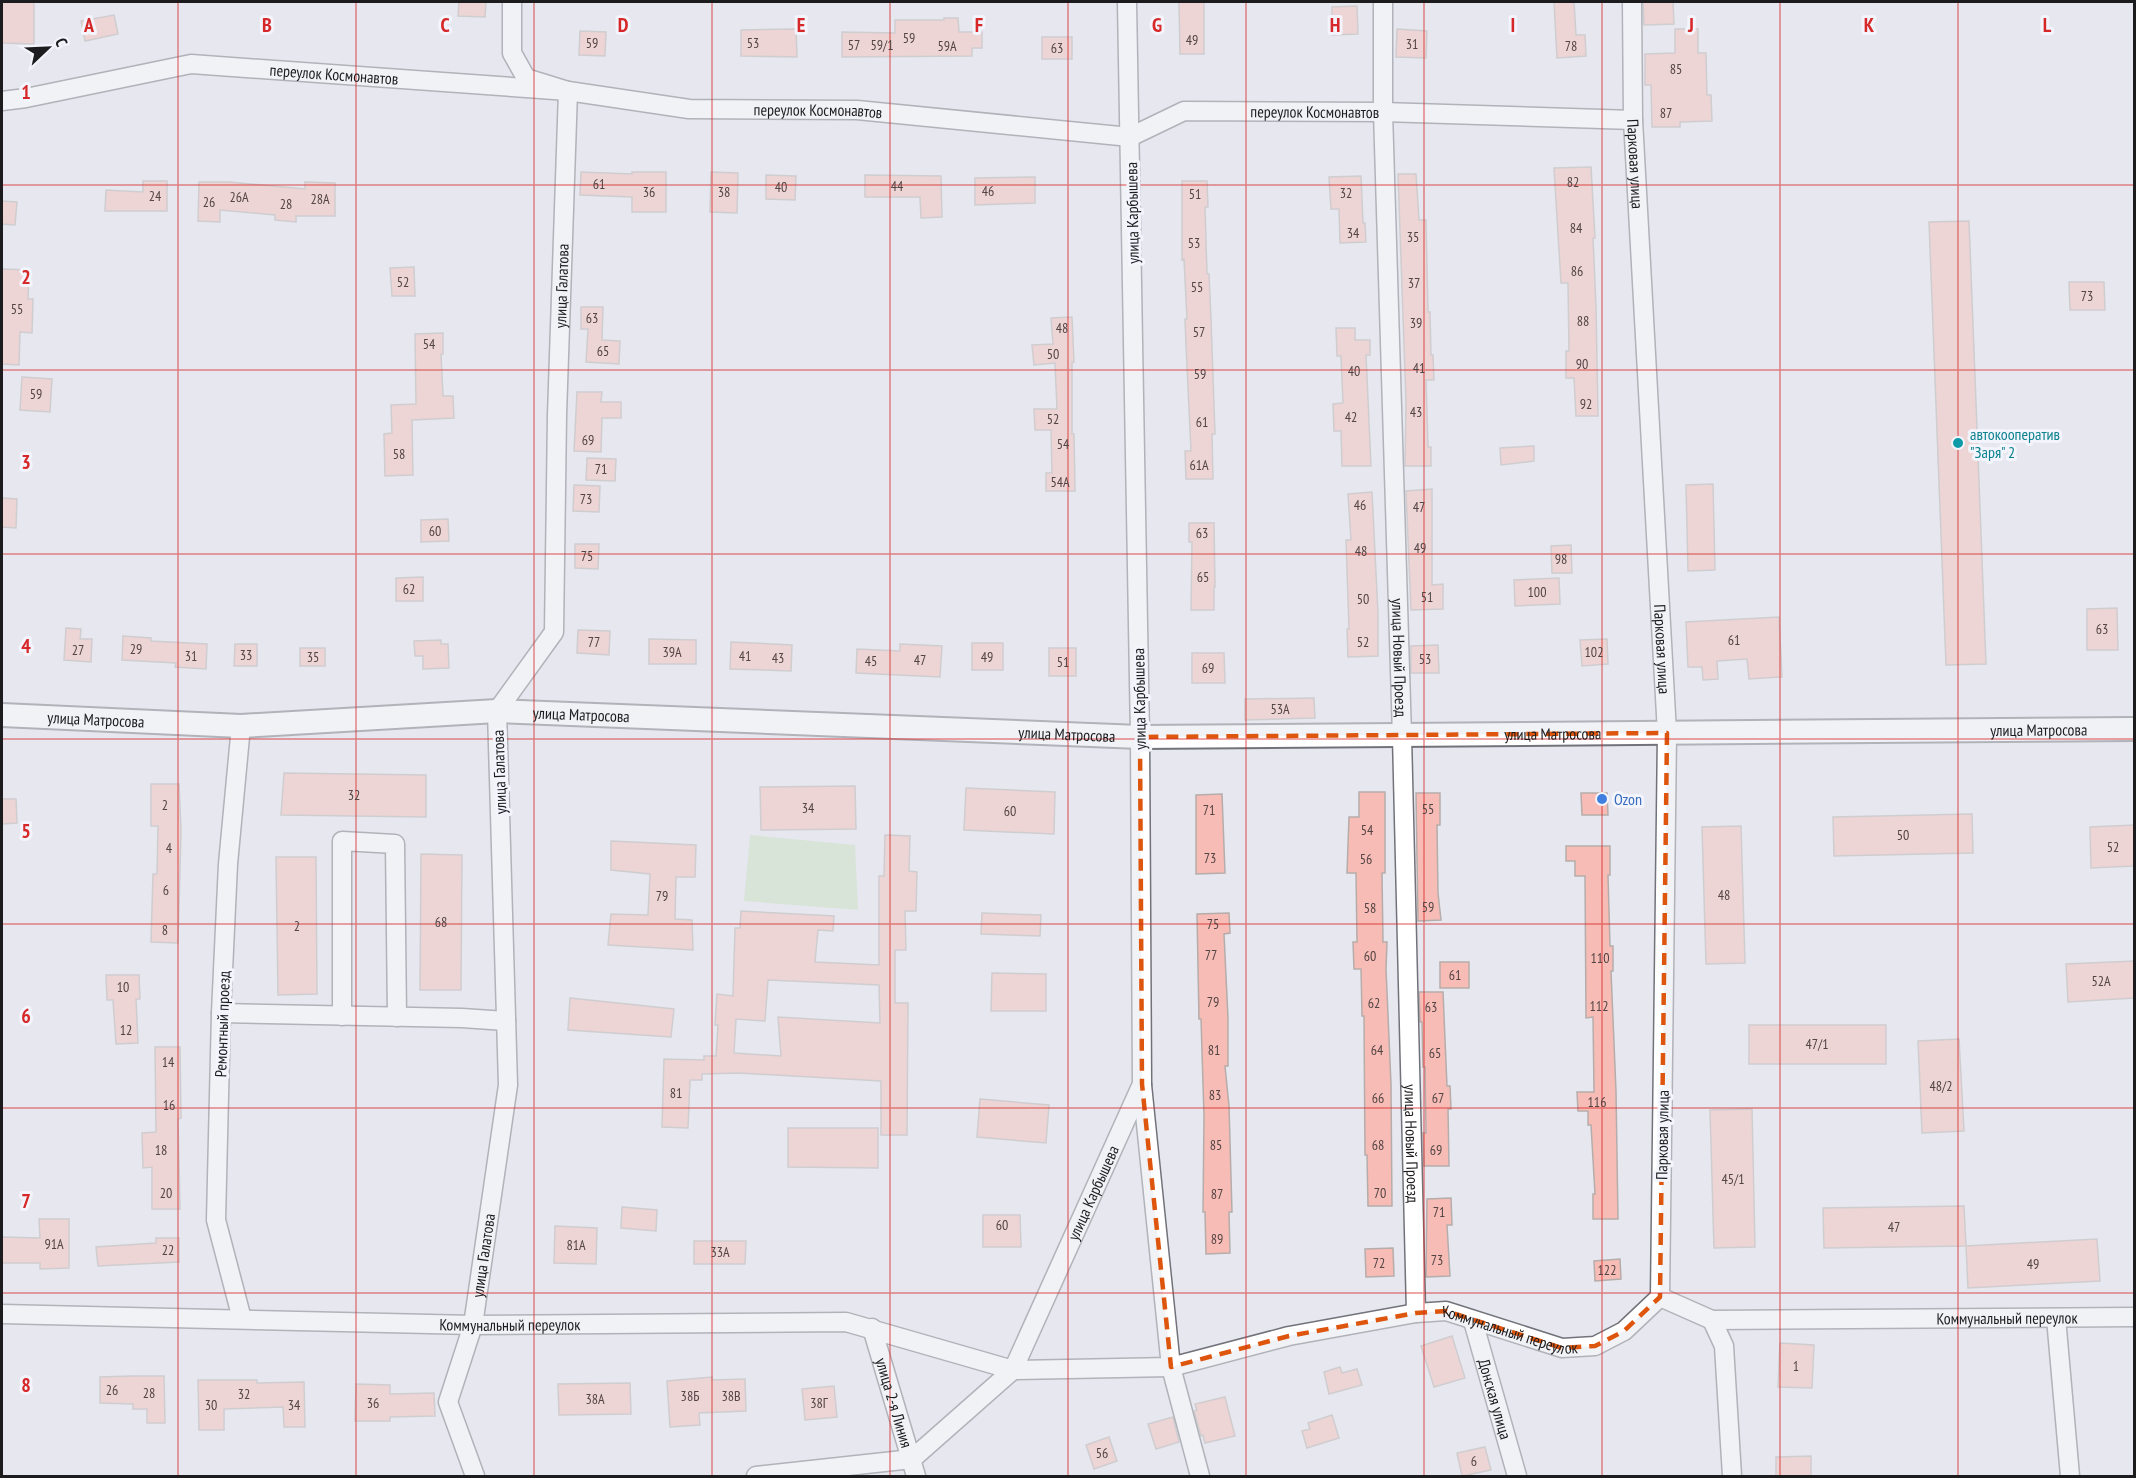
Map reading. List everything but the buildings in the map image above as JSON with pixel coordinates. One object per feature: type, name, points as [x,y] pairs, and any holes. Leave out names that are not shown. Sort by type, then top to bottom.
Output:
[{"type":"street","points":[[512,2],[512,53],[526,78],[568,92]]},
{"type":"street","name":"улица Карбышева","points":[[1013,1370],[1142,1084],[1140,737],[1127,2]]},
{"type":"street","name":"улица Новый Проезд","points":[[1383,2],[1383,112],[1402,736],[1416,1313]]},
{"type":"street","name":"Парковая улица","points":[[1632,2],[1633,120],[1667,733],[1660,1297]]},
{"type":"street","name":"переулок Космонавтов","points":[[2,101],[191,64],[568,92],[690,110],[857,110],[1130,137],[1184,111],[1383,112],[1633,120]]},
{"type":"street","name":"улица Галатова","points":[[475,1476],[448,1402],[472,1325],[508,1085],[497,711],[554,632],[557,415],[568,92]]},
{"type":"street","name":"улица Матросова","points":[[2,715],[241,726],[497,711],[1140,737],[2134,729]]},
{"type":"street","name":"Ремонтный проезд","points":[[241,726],[228,864],[221,1013],[216,1220],[242,1319]]},
{"type":"street","points":[[342,1016],[342,842],[395,844],[397,1017]]},
{"type":"street","points":[[221,1013],[462,1018],[506,1022]]},
{"type":"street","points":[[1142,1084],[1171,1367],[1200,1476]]},
{"type":"street","name":"Коммунальный переулок","points":[[2,1314],[472,1325],[846,1322],[1013,1370],[1171,1367],[1289,1336],[1416,1313],[1446,1311],[1562,1348],[1595,1346],[1624,1330],[1660,1297],[1712,1320],[2134,1317]]},
{"type":"street","points":[[2056,1318],[2070,1476]]},
{"type":"street","points":[[1712,1320],[1724,1346],[1732,1476]]},
{"type":"street","name":"Донская улица","points":[[1473,1321],[1517,1476]]},
{"type":"street","name":"улица 2-я Линия","points":[[872,1328],[914,1468]]},
{"type":"street","points":[[756,1476],[914,1468],[1013,1370]]},
{"type":"highlighted area","points":[[1667,733],[1660,1297],[1624,1331],[1595,1346],[1562,1348],[1446,1311],[1416,1313],[1289,1336],[1171,1367],[1142,1084],[1140,737]]},
{"type":"green space","points":[[750,835],[855,845],[858,910],[744,901]]},
{"type":"place","name":"автокооператив \"Заря\" 2","points":[[1958,443]]},
{"type":"place","name":"Ozon","points":[[1602,799]]}]
